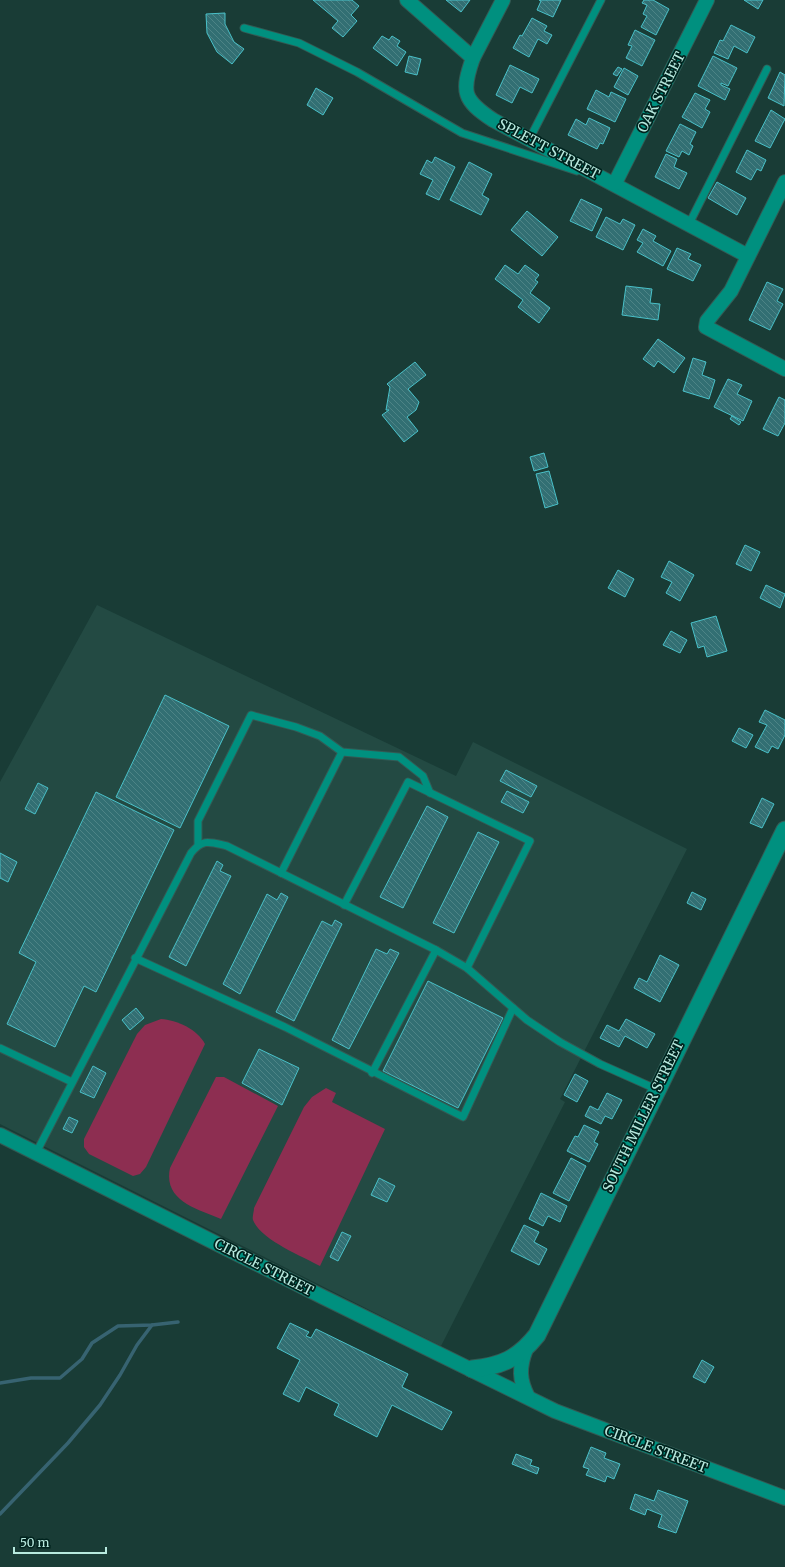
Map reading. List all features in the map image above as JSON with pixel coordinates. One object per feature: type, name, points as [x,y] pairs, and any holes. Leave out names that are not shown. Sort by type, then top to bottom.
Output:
[{"type":"street","points":[[408,0],[473,58]]},
{"type":"street","name":"SPLETT STREET","points":[[503,0],[473,58],[468,73],[465,89],[469,99],[476,109],[493,120],[530,138],[748,256]]},
{"type":"street","name":"OAK STREET","points":[[615,184],[707,0]]},
{"type":"street","points":[[785,182],[731,291],[707,321],[706,327],[785,369]]},
{"type":"street","name":"SOUTH MILLER STREET","points":[[472,1369],[493,1367],[526,1349],[537,1335],[656,1089],[785,830]]},
{"type":"street","name":"CIRCLE STREET","points":[[0,1135],[555,1411],[785,1498]]},
{"type":"street","points":[[526,1349],[520,1373],[522,1385],[528,1397]]},
{"type":"lane","points":[[530,138],[601,0]]},
{"type":"lane","points":[[244,28],[299,43],[357,72],[462,133],[615,184]]},
{"type":"lane","points":[[690,224],[767,69]]},
{"type":"lane","points":[[198,845],[198,821],[252,715],[296,727],[320,736],[342,752],[399,757],[423,776],[430,793]]},
{"type":"lane","points":[[282,874],[342,752]]},
{"type":"lane","points":[[344,905],[408,782],[530,841],[467,968]]},
{"type":"lane","points":[[36,1153],[135,958],[191,853],[198,845],[207,841],[227,846],[436,950],[467,968],[513,1008],[560,1042],[600,1064],[656,1089]]},
{"type":"lane","points":[[372,1072],[436,950]]},
{"type":"lane","points":[[135,958],[285,1027],[463,1117],[513,1008]]},
{"type":"lane","points":[[0,1048],[72,1082]]},
{"type":"shaded area","points":[[97,605],[456,776],[473,742],[687,849],[560,1099],[565,1102],[441,1346],[0,1124],[0,782]]},
{"type":"shaded area","points":[[161,1019],[174,1021],[186,1026],[197,1034],[205,1044],[146,1167],[140,1174],[133,1176],[89,1154],[84,1147],[84,1139],[137,1034],[145,1025]]},
{"type":"shaded area","points":[[216,1077],[224,1077],[278,1106],[221,1219],[192,1207],[184,1202],[177,1196],[169,1179],[170,1168]]},
{"type":"shaded area","points":[[326,1088],[336,1093],[332,1102],[385,1129],[320,1266],[273,1241],[257,1227],[253,1217],[254,1208],[304,1107],[312,1097]]},
{"type":"building","points":[[313,0],[352,0],[359,6],[351,15],[357,21],[343,37],[332,28],[338,21]]},
{"type":"building","points":[[446,0],[470,0],[461,12]]},
{"type":"building","points":[[539,0],[561,0],[553,17],[537,10],[541,1]]},
{"type":"building","points":[[644,0],[653,0],[669,9],[656,35],[641,27],[647,16],[643,14],[647,5],[642,3]]},
{"type":"building","points":[[744,0],[763,0],[758,9]]},
{"type":"building","points":[[225,13],[225,24],[234,42],[244,49],[232,64],[217,52],[207,33],[206,14]]},
{"type":"building","points":[[532,18],[547,26],[544,31],[552,35],[547,44],[538,39],[529,57],[513,48]]},
{"type":"building","points":[[731,25],[755,37],[747,53],[734,46],[728,59],[714,53],[720,40],[723,41]]},
{"type":"building","points":[[635,30],[655,40],[642,66],[626,58],[632,46],[628,45]]},
{"type":"building","points":[[382,36],[389,40],[392,36],[400,41],[397,46],[406,52],[397,66],[373,48]]},
{"type":"building","points":[[409,56],[421,59],[417,75],[405,72]]},
{"type":"building","points":[[713,56],[737,68],[728,86],[721,83],[721,85],[730,89],[725,100],[698,86]]},
{"type":"building","points":[[510,65],[539,79],[532,93],[520,87],[512,103],[496,95]]},
{"type":"building","points":[[618,67],[622,69],[617,76],[613,74]]},
{"type":"building","points":[[624,68],[638,76],[628,95],[614,87]]},
{"type":"building","points":[[780,72],[785,75],[784,106],[768,98]]},
{"type":"building","points":[[316,88],[333,98],[323,115],[307,105]]},
{"type":"building","points":[[596,90],[609,97],[611,92],[626,99],[615,122],[587,109]]},
{"type":"building","points":[[695,93],[710,100],[705,109],[710,112],[702,128],[682,117]]},
{"type":"building","points":[[771,110],[785,119],[770,148],[755,141]]},
{"type":"building","points":[[589,118],[610,128],[603,144],[600,143],[597,149],[568,135],[576,119],[586,125]]},
{"type":"building","points":[[680,124],[696,132],[690,144],[693,146],[689,155],[682,151],[679,157],[666,151]]},
{"type":"building","points":[[747,150],[766,160],[761,171],[757,169],[751,180],[736,172]]},
{"type":"building","points":[[666,154],[677,159],[674,167],[687,173],[679,189],[655,177]]},
{"type":"building","points":[[435,157],[455,167],[439,200],[426,194],[433,180],[420,174],[427,160],[432,163]]},
{"type":"building","points":[[469,162],[492,174],[482,195],[489,199],[481,215],[450,200]]},
{"type":"building","points":[[717,182],[746,198],[737,215],[708,198]]},
{"type":"building","points":[[581,199],[602,209],[592,231],[570,221]]},
{"type":"building","points":[[527,211],[558,237],[542,256],[511,230]]},
{"type":"building","points":[[606,217],[620,224],[623,219],[635,225],[623,250],[596,237]]},
{"type":"building","points":[[643,229],[656,236],[653,241],[671,251],[663,266],[637,252],[643,243],[637,240]]},
{"type":"building","points":[[677,248],[691,254],[688,259],[701,265],[693,281],[667,269]]},
{"type":"building","points":[[505,265],[518,274],[525,265],[539,275],[535,280],[538,282],[530,293],[550,308],[539,323],[518,307],[523,300],[495,279]]},
{"type":"building","points":[[767,282],[783,289],[777,301],[783,304],[770,330],[749,320]]},
{"type":"building","points":[[626,286],[652,289],[650,303],[660,304],[658,320],[622,315]]},
{"type":"building","points":[[658,339],[685,358],[674,373],[658,361],[654,367],[643,359]]},
{"type":"building","points":[[693,358],[706,362],[702,375],[715,380],[709,399],[683,391]]},
{"type":"building","points":[[415,362],[426,375],[408,389],[419,402],[416,410],[407,417],[418,431],[404,442],[382,415],[389,410],[386,410],[390,387],[387,384]]},
{"type":"building","points":[[728,379],[742,385],[737,394],[752,401],[743,421],[714,407]]},
{"type":"building","points":[[779,397],[785,400],[785,423],[778,436],[763,429]]},
{"type":"building","points":[[732,416],[741,422],[739,425],[730,419]]},
{"type":"building","points":[[544,453],[548,467],[534,471],[530,457]]},
{"type":"building","points":[[549,471],[558,504],[545,508],[536,474]]},
{"type":"building","points":[[745,545],[760,552],[751,571],[736,564]]},
{"type":"building","points":[[669,561],[694,575],[680,601],[666,593],[672,582],[661,577]]},
{"type":"building","points":[[618,570],[634,579],[625,597],[608,588]]},
{"type":"building","points":[[766,585],[785,594],[780,608],[760,598]]},
{"type":"building","points":[[716,616],[727,651],[707,657],[704,646],[698,648],[691,623]]},
{"type":"building","points":[[671,631],[687,640],[680,653],[663,645]]},
{"type":"building","points":[[165,695],[229,726],[180,828],[116,797]]},
{"type":"building","points":[[765,710],[785,720],[785,735],[778,749],[772,746],[768,753],[755,747],[767,725],[759,722]]},
{"type":"building","points":[[739,728],[753,735],[746,748],[732,741]]},
{"type":"building","points":[[506,770],[537,786],[531,797],[500,781]]},
{"type":"building","points":[[38,783],[48,788],[35,814],[25,809]]},
{"type":"building","points":[[507,791],[529,802],[523,813],[501,802]]},
{"type":"building","points":[[96,792],[174,830],[96,992],[84,986],[55,1047],[7,1024],[36,962],[19,953]]},
{"type":"building","points":[[762,798],[774,804],[762,828],[750,823]]},
{"type":"building","points":[[427,806],[448,817],[403,908],[380,897]]},
{"type":"building","points":[[478,832],[499,842],[454,933],[433,923]]},
{"type":"building","points":[[0,853],[17,862],[8,882],[0,878]]},
{"type":"building","points":[[217,861],[223,865],[220,871],[231,876],[186,966],[169,957]]},
{"type":"building","points":[[692,892],[706,899],[701,910],[687,903]]},
{"type":"building","points":[[281,893],[288,897],[240,994],[223,984],[267,894],[277,900]]},
{"type":"building","points":[[335,920],[342,924],[294,1021],[276,1012],[322,921],[332,926]]},
{"type":"building","points":[[376,949],[387,954],[390,949],[399,953],[349,1049],[332,1040]]},
{"type":"building","points":[[660,955],[679,965],[660,1002],[634,988],[639,978],[647,982]]},
{"type":"building","points":[[428,981],[503,1018],[458,1108],[383,1071]]},
{"type":"building","points":[[136,1008],[144,1018],[130,1030],[122,1020]]},
{"type":"building","points":[[626,1019],[655,1034],[647,1048],[625,1036],[619,1047],[600,1038],[607,1025],[619,1031]]},
{"type":"building","points":[[259,1049],[299,1068],[282,1105],[242,1083]]},
{"type":"building","points":[[93,1066],[106,1073],[94,1098],[80,1092]]},
{"type":"building","points":[[575,1074],[588,1081],[577,1102],[564,1095]]},
{"type":"building","points":[[607,1093],[622,1100],[612,1119],[605,1116],[601,1124],[585,1116],[590,1106],[598,1110]]},
{"type":"building","points":[[69,1117],[78,1121],[72,1133],[63,1129]]},
{"type":"building","points":[[584,1125],[599,1132],[594,1142],[598,1144],[589,1162],[567,1151],[575,1136],[578,1137]]},
{"type":"building","points":[[571,1158],[586,1166],[569,1201],[553,1193]]},
{"type":"building","points":[[379,1178],[395,1186],[387,1202],[371,1195]]},
{"type":"building","points":[[541,1193],[567,1206],[560,1222],[548,1216],[543,1226],[529,1219]]},
{"type":"building","points":[[524,1225],[539,1232],[534,1242],[547,1249],[539,1265],[511,1251]]},
{"type":"building","points":[[342,1232],[351,1236],[338,1261],[330,1257]]},
{"type":"building","points":[[290,1323],[309,1332],[306,1336],[311,1338],[316,1329],[408,1374],[402,1387],[452,1412],[442,1430],[392,1405],[377,1437],[334,1415],[339,1404],[306,1387],[299,1402],[283,1394],[300,1360],[277,1348]]},
{"type":"building","points":[[702,1360],[714,1367],[705,1383],[693,1377]]},
{"type":"building","points":[[591,1447],[606,1453],[604,1458],[620,1464],[614,1479],[607,1476],[605,1482],[586,1475],[589,1469],[583,1467]]},
{"type":"building","points":[[516,1454],[532,1460],[530,1465],[539,1468],[537,1474],[512,1464]]},
{"type":"building","points":[[658,1490],[688,1501],[676,1533],[658,1527],[662,1515],[647,1509],[645,1515],[630,1509],[635,1494],[654,1501]]},
{"type":"waterway","points":[[0,1383],[31,1378],[60,1378],[82,1359],[92,1343],[118,1326],[152,1325],[178,1322]]},
{"type":"waterway","points":[[0,1514],[68,1443],[100,1405],[120,1375],[137,1345],[152,1325]]}]
